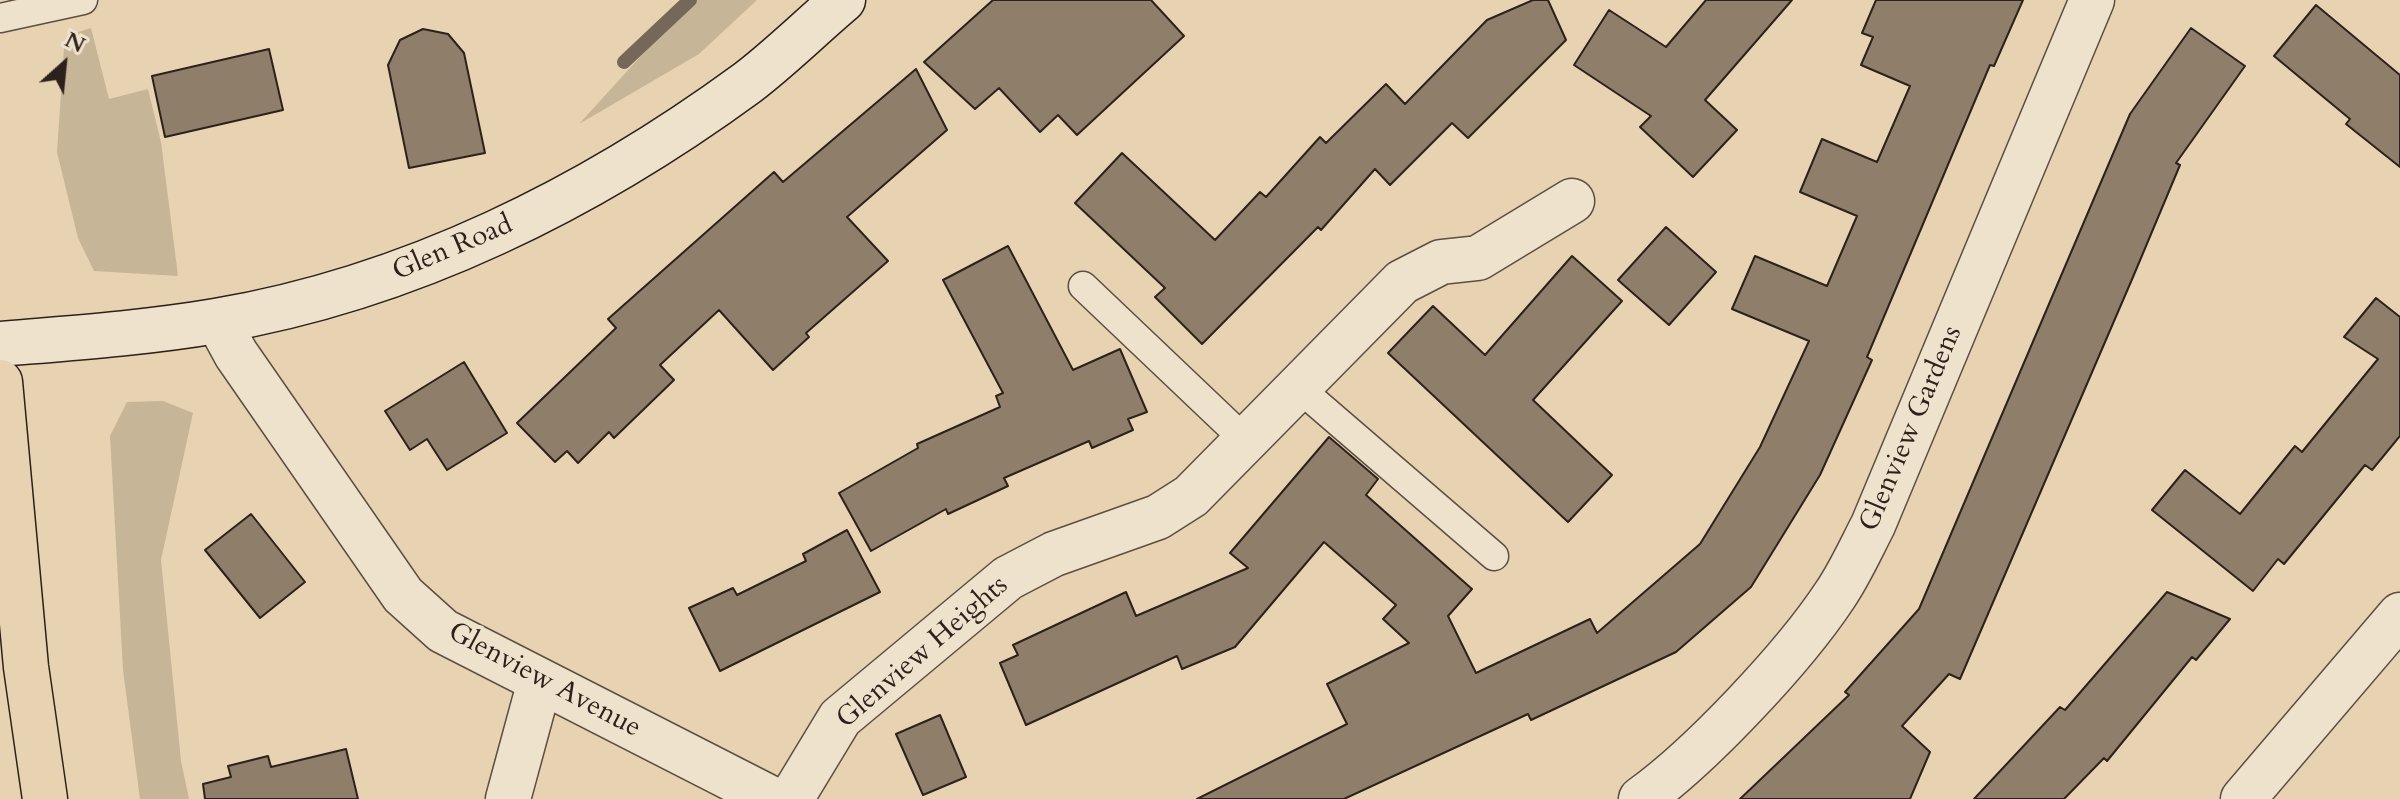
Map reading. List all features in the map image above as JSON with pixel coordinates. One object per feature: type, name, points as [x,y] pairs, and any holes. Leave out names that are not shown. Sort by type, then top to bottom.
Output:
[{"type":"main road","points":[[0,382],[13,666],[45,799]]},
{"type":"street","name":"Glen Road","points":[[0,344],[218,321],[386,277],[490,237],[620,169],[749,82],[843,0]]},
{"type":"street","name":"Glenview Gardens","points":[[1641,799],[1717,731],[1781,662],[1835,595],[1873,525],[2092,0]]},
{"type":"street","name":"Glenview Heights","points":[[791,799],[840,718],[1008,578],[1054,554],[1158,517],[1191,496],[1402,282],[1441,262],[1478,258],[1572,201]]},
{"type":"street","name":"Glenview Avenue","points":[[218,321],[236,354],[403,595],[443,631],[772,799]]},
{"type":"street","points":[[2243,799],[2400,615]]},
{"type":"street","points":[[508,799],[540,681]]},
{"type":"lane","points":[[0,18],[83,0]]},
{"type":"lane","points":[[1083,286],[1246,441]]},
{"type":"lane","points":[[1299,388],[1494,556]]},
{"type":"shaded area","points":[[692,0],[757,0],[699,54],[579,124]]},
{"type":"shaded area","points":[[91,28],[109,99],[148,89],[161,142],[178,276],[94,271],[78,238],[57,152],[64,48],[75,33]]},
{"type":"shaded area","points":[[163,401],[193,413],[161,560],[181,761],[189,799],[140,799],[123,670],[110,436],[127,402]]},
{"type":"building","points":[[993,0],[1151,0],[1184,36],[1077,135],[1058,115],[1040,132],[999,88],[975,109],[924,62]]},
{"type":"building","points":[[1533,0],[1548,0],[1566,40],[1468,138],[1452,123],[1390,185],[1375,169],[1321,230],[1318,227],[1202,344],[1155,297],[1165,288],[1075,203],[1122,153],[1215,240],[1260,192],[1266,197],[1320,137],[1326,143],[1386,84],[1405,104],[1487,20]]},
{"type":"building","points":[[1706,0],[1792,0],[1705,100],[1737,130],[1693,177],[1640,127],[1651,116],[1574,65],[1609,10],[1666,47]]},
{"type":"building","points":[[1876,0],[2023,0],[1994,66],[1990,65],[1867,357],[1872,360],[1820,475],[1751,587],[1676,652],[1531,720],[1528,714],[1344,799],[1197,799],[1347,724],[1327,684],[1409,643],[1383,619],[1396,605],[1324,542],[1235,647],[1182,669],[1177,656],[1026,725],[1000,663],[1018,655],[1013,645],[1126,592],[1136,616],[1248,568],[1230,553],[1329,437],[1378,479],[1366,495],[1472,589],[1448,616],[1476,673],[1590,619],[1597,633],[1700,544],[1760,447],[1809,341],[1732,309],[1755,256],[1827,286],[1857,216],[1800,192],[1822,139],[1877,162],[1910,86],[1861,65],[1873,37],[1862,33]]},
{"type":"building","points":[[2316,5],[2400,75],[2400,167],[2346,124],[2350,119],[2274,56]]},
{"type":"building","points":[[2191,28],[2245,66],[2176,163],[2180,165],[1960,679],[1949,674],[1902,726],[1930,752],[1910,799],[1740,799],[1849,695],[1845,692],[1919,609],[2130,114]]},
{"type":"building","points":[[423,29],[448,34],[464,53],[485,153],[409,168],[388,65],[400,40]]},
{"type":"building","points":[[269,49],[283,110],[165,137],[152,76]]},
{"type":"building","points":[[916,69],[947,130],[847,217],[888,261],[806,333],[809,337],[773,370],[719,310],[660,365],[674,380],[614,438],[609,432],[578,463],[567,451],[555,462],[517,423],[616,328],[608,319],[774,172],[783,182]]},
{"type":"building","points":[[1666,227],[1716,272],[1669,325],[1618,280]]},
{"type":"building","points":[[1008,246],[1073,370],[1120,349],[1147,412],[1128,419],[1133,430],[1092,448],[1089,441],[1004,478],[1008,486],[948,514],[946,509],[871,551],[839,493],[918,448],[917,444],[1000,407],[996,396],[1003,393],[943,280]]},
{"type":"building","points":[[1572,256],[1622,301],[1533,400],[1612,475],[1568,522],[1388,353],[1433,306],[1485,355]]},
{"type":"building","points":[[2376,298],[2400,317],[2400,436],[2372,470],[2365,465],[2284,564],[2278,559],[2253,591],[2152,510],[2185,470],[2240,514],[2295,446],[2302,452],[2378,359],[2344,337]]},
{"type":"building","points":[[464,362],[507,433],[447,470],[427,439],[410,450],[385,411]]},
{"type":"building","points":[[251,514],[305,582],[260,618],[205,550]]},
{"type":"building","points":[[847,530],[880,592],[720,671],[689,608],[733,588],[737,595],[806,561],[803,554]]},
{"type":"building","points":[[2167,592],[2230,619],[2196,660],[2192,657],[2107,761],[2104,758],[2064,799],[1974,799],[2060,707],[2065,710]]},
{"type":"building","points":[[940,715],[966,777],[923,795],[896,734]]},
{"type":"building","points":[[346,749],[358,799],[205,799],[203,784],[231,777],[228,766],[268,756],[271,767]]},
{"type":"waterway","points":[[624,62],[690,0]]}]
